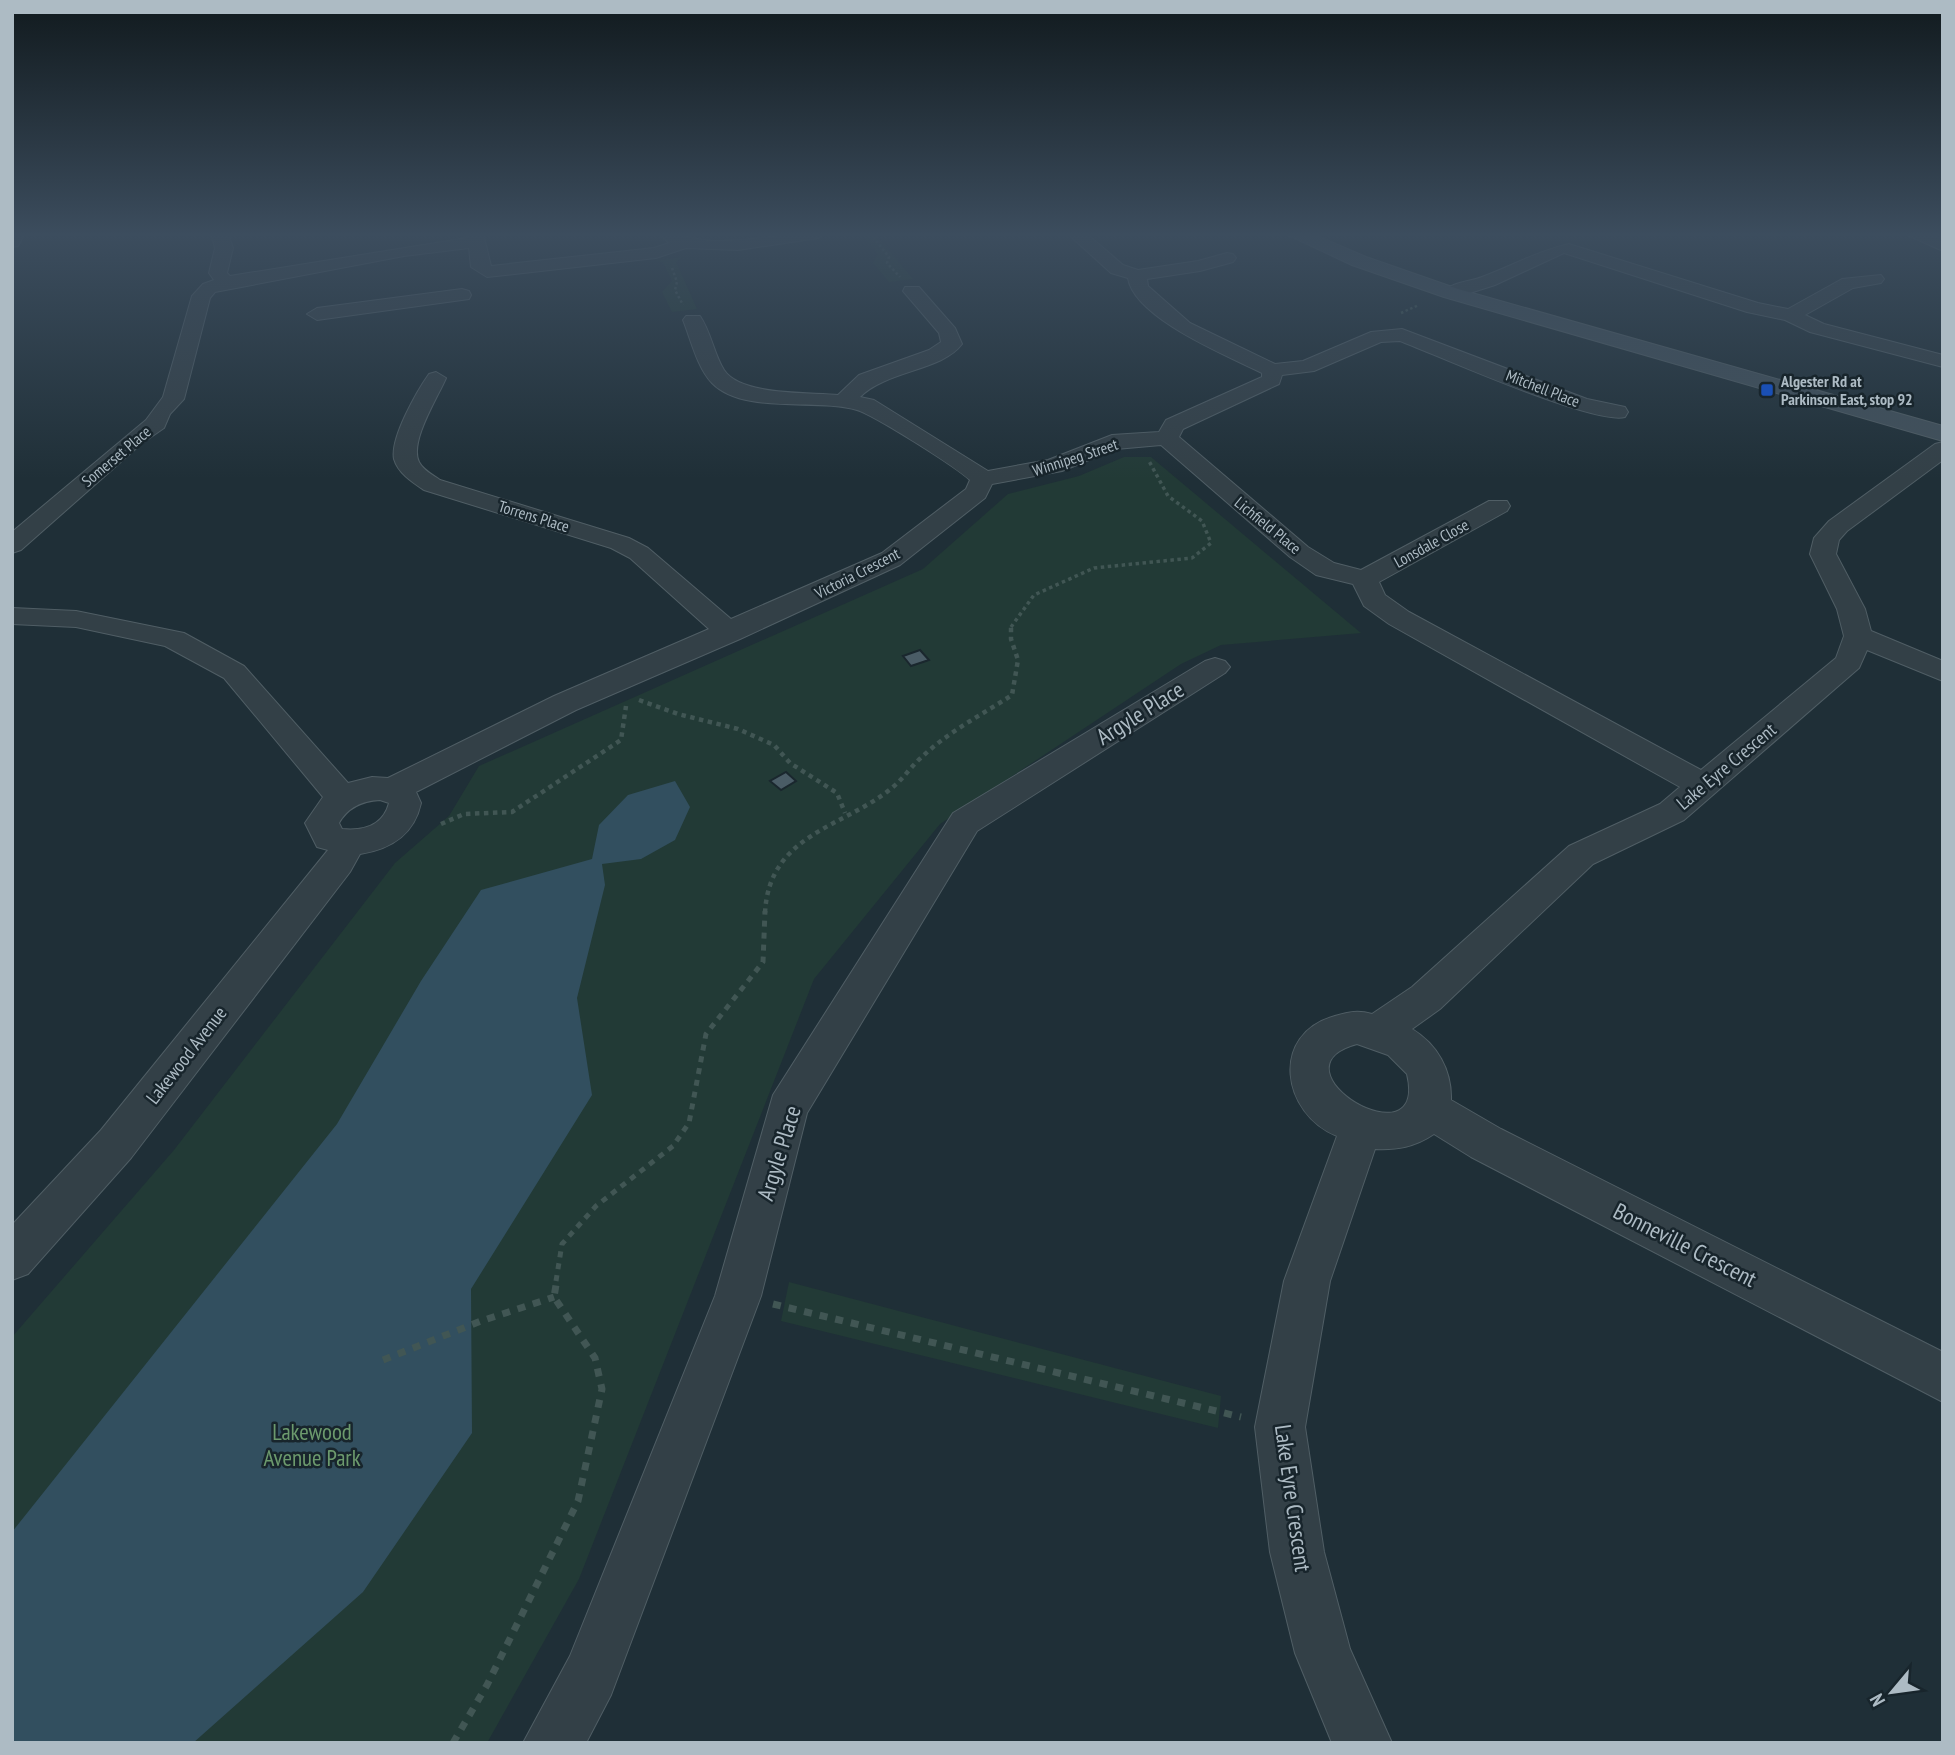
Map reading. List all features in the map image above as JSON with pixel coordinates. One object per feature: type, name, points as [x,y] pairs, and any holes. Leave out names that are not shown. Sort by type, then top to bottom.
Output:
[{"type":"main road","points":[[1542,315],[1943,434]]},
{"type":"main road","points":[[1550,315],[1943,421]]},
{"type":"street","name":"Somerset Place","points":[[12,545],[133,439],[156,424],[160,412],[173,399],[196,315]]},
{"type":"street","points":[[846,399],[866,379],[936,354],[951,344],[948,332],[933,315]]},
{"type":"street","points":[[1167,438],[1174,425],[1272,380],[1272,370],[1183,327],[1169,315]]},
{"type":"street","points":[[1791,315],[1818,328],[1943,361]]},
{"type":"street","points":[[693,320],[719,379],[733,389],[760,395],[846,399],[866,405],[982,479]]},
{"type":"street","name":"Mitchell Place","points":[[1272,370],[1307,367],[1391,333],[1415,338],[1581,404],[1617,412]]},
{"type":"street","name":"Torrens Place","points":[[436,378],[405,444],[405,458],[414,473],[432,485],[620,543],[639,553],[730,633]]},
{"type":"street","name":"Winnipeg Street","points":[[982,479],[1054,466],[1112,442],[1167,438]]},
{"type":"street","name":"Lichfield Place","points":[[1167,438],[1299,552],[1325,569],[1364,579]]},
{"type":"street","points":[[1943,449],[1838,526],[1827,538],[1823,554],[1851,610],[1858,636],[1943,672]]},
{"type":"street","name":"Victoria Crescent","points":[[393,790],[565,703],[730,633],[891,559],[976,493],[982,479]]},
{"type":"street","name":"Lonsdale Close","points":[[1364,579],[1498,506]]},
{"type":"street","points":[[1364,579],[1374,600],[1399,618],[1704,786]]},
{"type":"street","points":[[12,616],[76,619],[174,639],[234,672],[342,798]]},
{"type":"street","name":"Lake Eyre Crescent","points":[[1378,1031],[1426,998],[1581,855],[1672,812],[1704,786],[1849,662],[1858,636]]},
{"type":"street","name":"Argyle Place","points":[[553,1743],[591,1675],[738,1296],[788,1108],[965,822],[1214,667]]},
{"type":"street","points":[[369,789],[393,790],[405,803],[399,821],[378,837],[349,844],[328,838],[323,832],[325,815],[342,798],[369,789]]},
{"type":"street","name":"Lakewood Avenue","points":[[12,1258],[116,1144],[349,844]]},
{"type":"street","points":[[1340,1029],[1378,1031],[1400,1041],[1426,1068],[1432,1086],[1429,1109],[1418,1123],[1401,1131],[1380,1133],[1361,1129],[1339,1119],[1321,1101],[1311,1083],[1308,1065],[1312,1049],[1324,1037],[1340,1029]]},
{"type":"street","name":"Bonneville Crescent","points":[[1429,1109],[1486,1143],[1943,1378]]},
{"type":"street","name":"Lake Eyre Crescent","points":[[1361,1129],[1307,1281],[1280,1427],[1297,1552],[1323,1653],[1362,1743]]},
{"type":"path","points":[[690,315],[693,320]]},
{"type":"path","points":[[453,1743],[487,1685],[578,1501],[602,1389],[595,1358],[554,1297],[562,1244],[596,1206],[673,1146],[689,1123],[706,1034],[763,962],[766,900],[779,865],[806,838],[892,788],[923,754],[1012,695],[1018,660],[1011,639],[1011,626],[1034,595],[1094,568],[1120,563],[1192,558],[1210,543],[1202,521],[1167,496],[1138,439]]},
{"type":"path","points":[[440,824],[464,814],[512,812],[547,792],[621,740],[628,695],[678,714],[738,729],[774,745],[790,763],[837,793],[845,813]]},
{"type":"path","points":[[738,1296],[1280,1427]]},
{"type":"path","points":[[383,1360],[481,1321],[554,1297]]},
{"type":"green space","name":"Lakewood Avenue Park","points":[[1124,457],[1151,457],[1361,633],[1221,645],[1181,664],[940,824],[814,979],[579,1579],[487,1743],[12,1743],[12,1337],[174,1150],[395,863],[449,816],[479,766],[923,569],[1008,494],[1079,476]]},
{"type":"green space","points":[[789,1282],[1221,1396],[1218,1428],[781,1321]]},
{"type":"water","points":[[675,781],[690,807],[675,840],[641,859],[602,864],[605,885],[577,998],[592,1095],[471,1289],[472,1433],[363,1592],[193,1743],[12,1743],[12,1532],[337,1124],[421,981],[481,890],[592,859],[599,825],[628,795]]},
{"type":"building","points":[[920,650],[929,660],[911,666],[903,656]]},
{"type":"building","points":[[786,772],[796,781],[781,790],[770,781]]},
{"type":"place","name":"Algester Rd at Parkinson East, stop 92","points":[[1767,390]]}]
